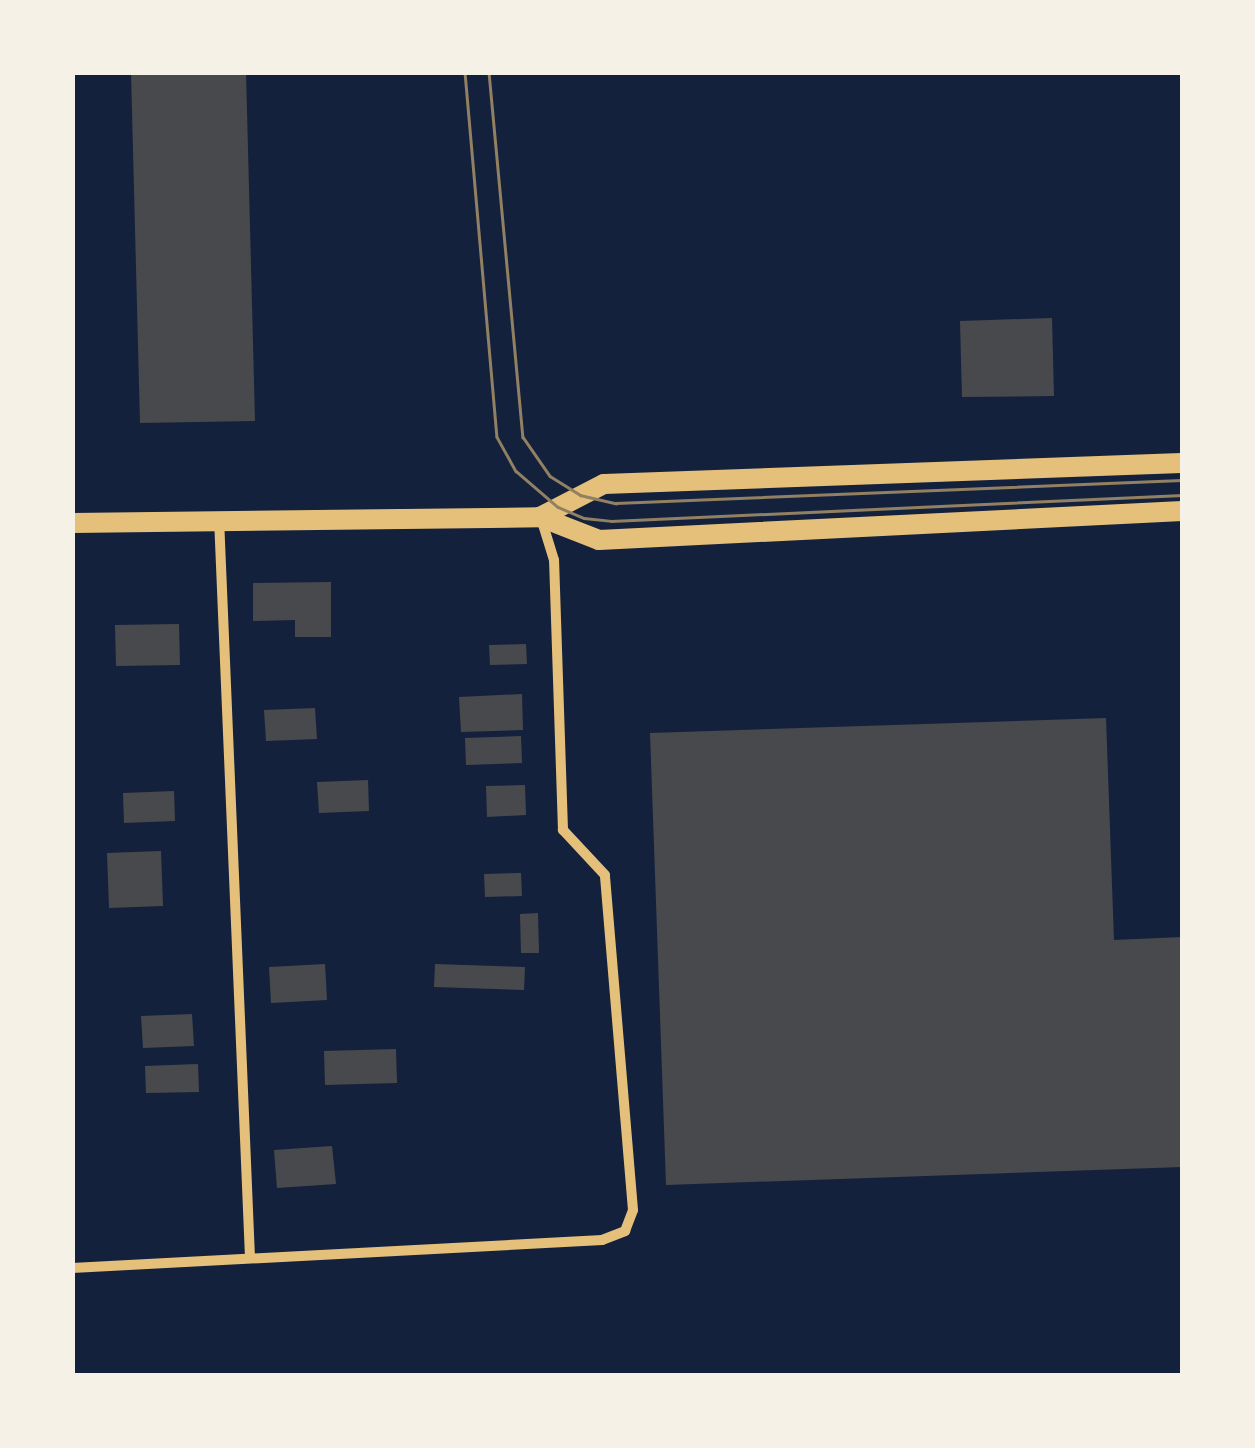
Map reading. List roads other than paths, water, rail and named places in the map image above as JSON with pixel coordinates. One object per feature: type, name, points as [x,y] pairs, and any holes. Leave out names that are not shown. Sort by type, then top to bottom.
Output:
[{"type":"main road","points":[[540,516],[604,484],[1182,463]]},
{"type":"main road","points":[[72,523],[540,516],[600,540],[1182,511]]},
{"type":"street","points":[[72,1268],[602,1240],[625,1231],[632,1210],[606,874],[563,830],[554,560],[540,516]]},
{"type":"street","points":[[219,518],[250,1257]]},
{"type":"tram line","points":[[465,72],[497,437],[516,471],[558,507],[584,518],[611,521],[1182,495]]},
{"type":"tram line","points":[[489,72],[523,437],[550,476],[580,495],[616,503],[1182,480]]}]
